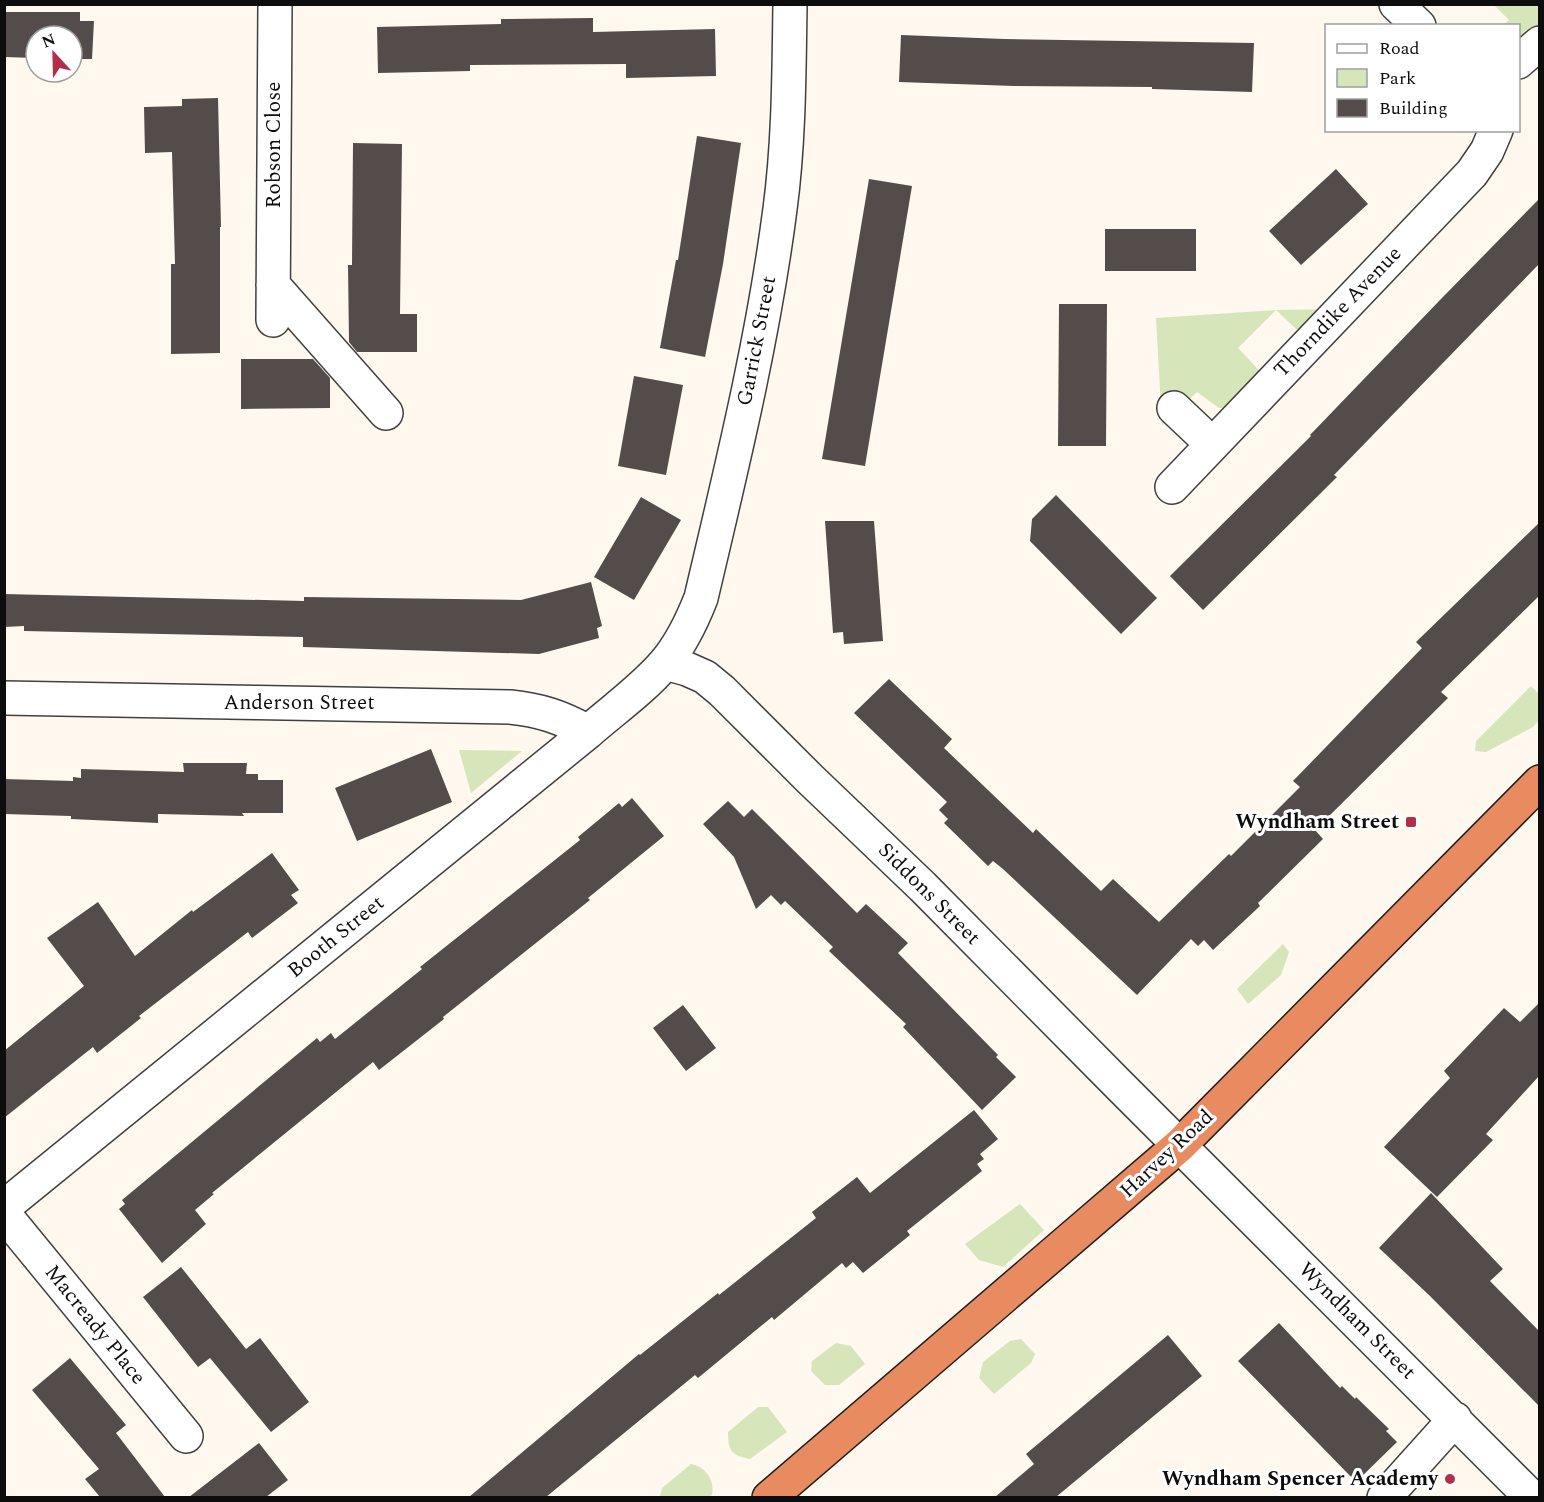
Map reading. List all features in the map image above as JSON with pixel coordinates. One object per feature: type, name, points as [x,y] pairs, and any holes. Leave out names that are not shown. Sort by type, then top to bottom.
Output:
[{"type":"highway","name":"Harvey Road","points":[[769,1497],[1180,1145],[1539,782]]},
{"type":"street","name":"Robson Close","points":[[273,320],[275,4]]},
{"type":"street","name":"Garrick Street","points":[[665,663],[692,620],[702,598],[755,360],[780,208],[789,76],[790,4]]},
{"type":"street","points":[[1396,4],[1417,24]]},
{"type":"street","points":[[1520,60],[1539,43]]},
{"type":"street","name":"Thorndike Avenue","points":[[1172,487],[1472,172],[1487,151],[1495,132]]},
{"type":"street","points":[[273,285],[386,413]]},
{"type":"street","points":[[1174,408],[1212,444]]},
{"type":"street","name":"Booth Street","points":[[4,1208],[588,732],[665,663]]},
{"type":"street","name":"Siddons Street","points":[[665,663],[705,677],[722,691],[923,887],[1180,1145]]},
{"type":"street","name":"Anderson Street","points":[[4,698],[510,707],[540,710],[569,721],[588,732]]},
{"type":"street","name":"Wyndham Street","points":[[1180,1145],[1532,1497]]},
{"type":"street","name":"Macready Place","points":[[4,1214],[186,1436]]},
{"type":"street","points":[[1384,1497],[1455,1419]]},
{"type":"green space","points":[[1494,5],[1537,5],[1539,7],[1539,34],[1520,48],[1520,24],[1504,24],[1509,20]]},
{"type":"green space","points":[[1342,309],[1310,342],[1276,310]]},
{"type":"green space","points":[[1276,310],[1238,348],[1271,383],[1235,409],[1219,408],[1197,392],[1162,425],[1156,318]]},
{"type":"green space","points":[[1531,686],[1539,694],[1539,720],[1533,727],[1486,752],[1475,751],[1476,741]]},
{"type":"green space","points":[[459,750],[522,751],[471,793]]},
{"type":"green space","points":[[1283,944],[1289,952],[1281,975],[1248,1004],[1237,989]]},
{"type":"green space","points":[[1020,1204],[1044,1230],[1003,1267],[979,1260],[965,1244]]},
{"type":"green space","points":[[1021,1339],[1035,1354],[1031,1363],[994,1394],[979,1378],[983,1362],[1010,1341]]},
{"type":"green space","points":[[836,1343],[851,1346],[865,1364],[839,1385],[825,1385],[811,1371],[812,1361]]},
{"type":"green space","points":[[758,1407],[768,1407],[787,1432],[750,1459],[732,1452],[728,1432]]},
{"type":"green space","points":[[691,1464],[705,1471],[711,1479],[712,1495],[709,1497],[660,1497],[662,1488]]},
{"type":"building","points":[[4,12],[80,12],[80,21],[94,21],[92,59],[84,59],[84,24],[24,24],[24,58],[4,57]]},
{"type":"building","points":[[593,18],[593,32],[715,29],[716,76],[626,78],[626,64],[470,65],[470,71],[378,73],[377,27],[501,24],[501,19]]},
{"type":"building","points":[[901,35],[1254,43],[1252,92],[1152,89],[1152,87],[899,82]]},
{"type":"building","points":[[218,98],[221,227],[220,353],[171,354],[171,264],[175,264],[172,152],[145,153],[144,107],[182,106],[182,99]]},
{"type":"building","points":[[697,136],[741,143],[723,264],[705,357],[660,348],[676,260],[678,260]]},
{"type":"building","points":[[353,143],[402,144],[400,314],[417,314],[417,352],[357,352],[349,342],[348,265],[352,265]]},
{"type":"building","points":[[1336,169],[1368,204],[1301,265],[1269,231]]},
{"type":"building","points":[[869,179],[912,186],[865,466],[822,459]]},
{"type":"building","points":[[1539,199],[1539,264],[1334,475],[1337,477],[1203,610],[1170,576],[1311,436]]},
{"type":"building","points":[[1105,229],[1196,229],[1196,271],[1105,271]]},
{"type":"building","points":[[1059,304],[1107,304],[1106,446],[1058,446]]},
{"type":"building","points":[[241,359],[313,359],[330,378],[330,408],[241,409]]},
{"type":"building","points":[[634,376],[683,385],[666,475],[618,466]]},
{"type":"building","points":[[1056,495],[1157,598],[1121,634],[1030,541],[1032,519]]},
{"type":"building","points":[[641,497],[681,520],[634,600],[594,577]]},
{"type":"building","points":[[825,521],[874,521],[883,641],[844,644],[843,632],[833,633]]},
{"type":"building","points":[[1539,523],[1539,596],[1441,692],[1448,698],[1315,830],[1323,839],[1258,903],[1260,906],[1213,950],[1204,940],[1198,946],[1191,939],[1137,995],[1003,869],[993,861],[988,866],[944,823],[948,819],[939,810],[947,802],[854,713],[889,679],[952,739],[944,748],[1033,833],[1036,829],[1101,891],[1113,879],[1159,922],[1229,854],[1231,856],[1300,787],[1293,781],[1422,648],[1416,642]]},
{"type":"building","points":[[591,582],[602,626],[597,628],[599,638],[539,654],[303,647],[303,637],[24,631],[24,626],[4,627],[4,594],[304,601],[304,597],[521,600]]},
{"type":"building","points":[[431,749],[452,802],[357,841],[335,788]]},
{"type":"building","points":[[183,763],[247,763],[246,774],[258,774],[258,780],[283,780],[283,813],[242,813],[244,816],[158,814],[158,823],[71,819],[71,816],[4,814],[4,779],[73,781],[73,777],[81,778],[81,769],[184,772]]},
{"type":"building","points":[[632,798],[664,836],[588,898],[590,900],[443,1017],[444,1019],[379,1070],[373,1062],[212,1193],[214,1194],[195,1210],[206,1224],[162,1263],[119,1209],[125,1204],[122,1200],[317,1038],[320,1042],[331,1033],[335,1039],[422,969],[420,967],[580,840],[578,837],[619,803],[622,807]]},
{"type":"building","points":[[728,801],[744,817],[752,809],[857,913],[866,904],[908,943],[898,953],[998,1055],[996,1057],[1016,1077],[982,1110],[903,1027],[906,1024],[829,951],[833,947],[785,901],[781,905],[771,895],[756,909],[734,857],[703,824]]},
{"type":"building","points":[[272,853],[299,890],[291,895],[298,903],[252,938],[248,932],[139,1016],[141,1018],[97,1053],[93,1047],[4,1118],[4,1051],[84,986],[47,938],[98,902],[135,956],[192,910],[193,912]]},
{"type":"building","points":[[1539,1003],[1539,1076],[1486,1134],[1493,1140],[1437,1197],[1384,1147],[1450,1078],[1444,1071],[1504,1008],[1520,1022]]},
{"type":"building","points":[[683,1005],[716,1048],[686,1071],[653,1028]]},
{"type":"building","points":[[974,1110],[998,1139],[980,1154],[984,1159],[977,1164],[982,1171],[907,1231],[910,1235],[863,1273],[853,1262],[846,1268],[842,1263],[774,1320],[772,1317],[698,1378],[695,1375],[546,1497],[469,1497],[639,1354],[718,1293],[719,1295],[816,1218],[812,1212],[857,1177],[870,1193]]},
{"type":"building","points":[[1431,1193],[1503,1269],[1490,1281],[1539,1331],[1539,1406],[1379,1248]]},
{"type":"building","points":[[181,1267],[246,1349],[260,1338],[309,1402],[271,1432],[210,1358],[198,1367],[143,1297]]},
{"type":"building","points":[[1279,1323],[1340,1388],[1342,1386],[1355,1399],[1356,1397],[1389,1429],[1386,1431],[1397,1442],[1356,1482],[1238,1361]]},
{"type":"building","points":[[1168,1335],[1202,1376],[1056,1497],[995,1497],[1034,1464],[1026,1454]]},
{"type":"building","points":[[70,1358],[126,1425],[116,1433],[165,1497],[100,1497],[85,1479],[99,1469],[32,1390]]},
{"type":"building","points":[[259,1443],[288,1480],[266,1497],[189,1497]]},
{"type":"place","name":"Wyndham Street","points":[[1411,822]]},
{"type":"place","name":"Wyndham Spencer Academy","points":[[1450,1479]]}]
